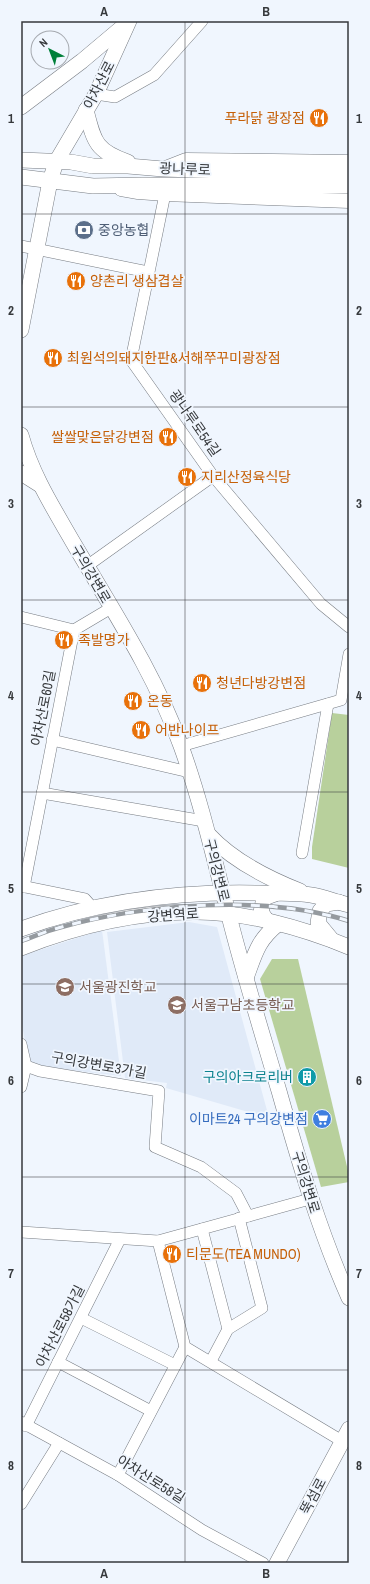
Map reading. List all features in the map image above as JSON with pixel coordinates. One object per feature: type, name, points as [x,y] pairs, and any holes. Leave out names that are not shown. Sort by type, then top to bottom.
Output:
[{"type":"main road","name":"아차산로","points":[[36,249],[45,202],[56,162],[96,94],[129,21]]},
{"type":"main road","points":[[21,107],[82,61],[129,21]]},
{"type":"main road","points":[[86,110],[93,137],[99,146],[110,156],[144,167]]},
{"type":"main road","name":"광나루로","points":[[21,160],[71,162],[93,166],[349,175]]},
{"type":"main road","name":"광나루로","points":[[21,177],[112,187],[142,185],[349,186]]},
{"type":"main road","points":[[21,330],[36,249]]},
{"type":"main road","points":[[21,435],[26,453],[40,485]]},
{"type":"main road","name":"구의강변로","points":[[21,473],[40,485],[167,709],[181,746],[206,827],[228,914],[310,1199],[328,1250],[349,1298]]},
{"type":"main road","points":[[206,827],[217,844],[250,868],[310,895]]},
{"type":"main road","name":"강변역로","points":[[21,929],[52,918],[92,907],[141,899],[223,892],[310,895],[344,903]]},
{"type":"main road","points":[[246,978],[255,952],[273,923],[261,912],[264,898],[275,894]]},
{"type":"main road","points":[[332,940],[318,923],[320,911],[326,904],[344,903]]},
{"type":"main road","name":"강변역로","points":[[21,948],[68,932],[156,914],[193,912],[228,914],[273,923],[332,940],[349,947]]},
{"type":"main road","name":"뚝섬로","points":[[277,1563],[346,1435]]},
{"type":"street","points":[[96,94],[115,97],[154,75],[202,21]]},
{"type":"street","points":[[163,169],[186,160],[349,162]]},
{"type":"street","points":[[112,187],[138,192],[165,194],[349,200]]},
{"type":"street","name":"광나루로54길","points":[[165,194],[131,360],[213,476],[321,604],[349,627]]},
{"type":"street","points":[[21,246],[148,272]]},
{"type":"street","points":[[87,566],[213,476]]},
{"type":"street","points":[[21,617],[74,630],[111,608]]},
{"type":"street","name":"아차산로60길","points":[[74,630],[23,886],[85,899],[92,907]]},
{"type":"street","points":[[181,746],[341,700],[349,654]]},
{"type":"street","points":[[302,853],[328,704]]},
{"type":"street","points":[[52,740],[189,772]]},
{"type":"street","points":[[42,793],[206,827]]},
{"type":"street","points":[[21,1044],[26,1066],[21,1086]]},
{"type":"street","name":"구의강변로3가길","points":[[26,1066],[40,1071],[159,1091],[155,1147],[201,1167],[236,1193],[244,1217]]},
{"type":"street","points":[[21,1232],[158,1241],[310,1199]]},
{"type":"street","points":[[211,1361],[228,1329],[262,1308],[244,1217]]},
{"type":"street","points":[[202,1229],[228,1329]]},
{"type":"street","name":"아차산로58가길","points":[[24,1424],[58,1362],[120,1239]]},
{"type":"street","points":[[118,1475],[185,1347],[158,1241]]},
{"type":"street","points":[[80,1318],[175,1365]]},
{"type":"street","points":[[185,1347],[346,1435]]},
{"type":"street","points":[[58,1362],[151,1411]]},
{"type":"street","name":"아차산로58길","points":[[24,1424],[118,1475],[202,1530],[263,1563]]},
{"type":"street","points":[[21,1504],[59,1443]]},
{"type":"shaded area","name":"서울구남초등학교","points":[[189,922],[217,927],[268,1114],[259,1115],[166,1088],[167,1083],[125,1078],[107,932]]},
{"type":"shaded area","name":"서울광진학교","points":[[102,930],[121,1076],[35,1066],[28,1060],[21,1018],[21,956]]},
{"type":"green space","points":[[332,713],[349,715],[349,868],[312,859],[312,847]]},
{"type":"green space","name":"구의아크로리버","points":[[272,959],[298,959],[349,1175],[349,1182],[321,1187],[260,979]]},
{"type":"railway","points":[[21,941],[53,929],[91,920],[127,913],[204,905],[280,907],[316,913],[349,921]]},
{"type":"place","name":"푸라닭 광장점","points":[[319,118]]},
{"type":"place","name":"중앙농협","points":[[84,230]]},
{"type":"place","name":"양촌리 생삼겹살","points":[[76,281]]},
{"type":"place","name":"최원석의돼지한판&서해쭈꾸미광장점","points":[[53,358]]},
{"type":"place","name":"쌀쌀맞은닭강변점","points":[[168,437]]},
{"type":"place","name":"지리산정육식당","points":[[187,477]]},
{"type":"place","name":"족발명가","points":[[64,640]]},
{"type":"place","name":"청년다방강변점","points":[[202,683]]},
{"type":"place","name":"온동","points":[[133,701]]},
{"type":"place","name":"어반나이프","points":[[141,730]]},
{"type":"place","name":"서울광진학교","points":[[65,987]]},
{"type":"place","name":"서울구남초등학교","points":[[177,1005]]},
{"type":"place","name":"구의아크로리버","points":[[307,1077]]},
{"type":"place","name":"이마트24 구의강변점","points":[[322,1119]]},
{"type":"place","name":"티문도(TEA MUNDO)","points":[[172,1254]]}]
